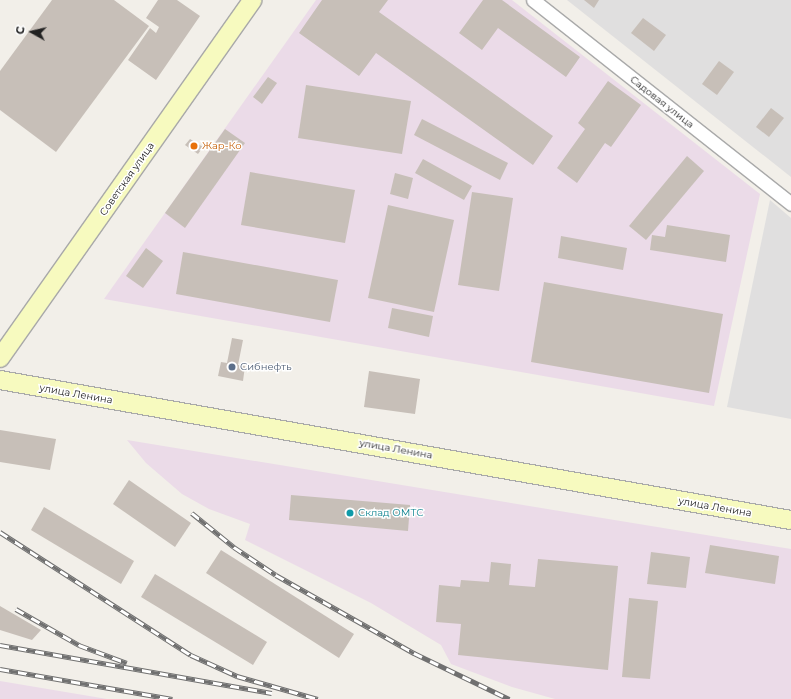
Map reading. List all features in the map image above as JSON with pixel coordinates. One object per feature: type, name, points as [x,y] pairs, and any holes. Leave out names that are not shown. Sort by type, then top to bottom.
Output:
[{"type":"street","name":"Советская улица","points":[[0,358],[253,0]]},
{"type":"street","name":"Садовая улица","points":[[533,0],[791,204]]},
{"type":"street","name":"улица Ленина","points":[[0,380],[791,520]]},
{"type":"shaded area","points":[[316,0],[512,0],[760,194],[714,406],[104,299]]},
{"type":"shaded area","points":[[567,0],[791,0],[791,177]]},
{"type":"shaded area","points":[[770,200],[791,218],[791,419],[727,407]]},
{"type":"shaded area","points":[[127,440],[791,549],[791,699],[555,699],[512,687],[451,664],[441,645],[371,603],[245,540],[250,524],[209,509],[182,494],[146,463]]},
{"type":"shaded area","points":[[0,681],[107,699],[0,699]]},
{"type":"building","points":[[52,0],[114,0],[149,26],[56,152],[0,110],[0,71]]},
{"type":"building","points":[[158,0],[177,0],[200,16],[156,80],[128,60],[150,28],[156,33],[159,27],[146,18]]},
{"type":"building","points":[[322,0],[388,0],[379,12],[553,136],[533,165],[376,53],[359,76],[299,33]]},
{"type":"building","points":[[483,0],[502,0],[580,57],[566,77],[498,28],[482,50],[459,33]]},
{"type":"building","points":[[584,0],[599,0],[594,8]]},
{"type":"building","points":[[643,18],[666,35],[654,51],[631,33]]},
{"type":"building","points":[[719,61],[734,72],[717,95],[702,84]]},
{"type":"building","points":[[268,77],[277,83],[262,104],[253,97]]},
{"type":"building","points":[[608,81],[641,105],[611,147],[605,143],[577,183],[557,168],[585,129],[578,123]]},
{"type":"building","points":[[306,85],[411,101],[402,154],[298,138]]},
{"type":"building","points":[[771,108],[784,118],[769,137],[756,127]]},
{"type":"building","points":[[422,119],[508,163],[500,180],[414,135]]},
{"type":"building","points":[[225,129],[245,143],[185,228],[165,213]]},
{"type":"building","points":[[190,139],[203,147],[198,154],[185,145]]},
{"type":"building","points":[[687,156],[704,171],[646,240],[629,226]]},
{"type":"building","points":[[423,159],[472,186],[464,200],[415,173]]},
{"type":"building","points":[[250,172],[355,190],[345,243],[241,225]]},
{"type":"building","points":[[395,173],[413,178],[408,199],[390,194]]},
{"type":"building","points":[[472,192],[513,198],[499,291],[458,285]]},
{"type":"building","points":[[388,205],[454,220],[434,312],[368,298]]},
{"type":"building","points":[[667,225],[730,235],[726,262],[650,250],[652,235],[665,237]]},
{"type":"building","points":[[561,236],[627,248],[623,270],[558,258]]},
{"type":"building","points":[[146,248],[163,261],[143,288],[126,276]]},
{"type":"building","points":[[183,252],[338,280],[330,322],[176,294]]},
{"type":"building","points":[[544,282],[723,314],[709,393],[531,362]]},
{"type":"building","points":[[392,308],[433,316],[429,337],[388,328]]},
{"type":"building","points":[[232,338],[243,340],[238,365],[245,366],[243,381],[218,376],[221,362],[227,363]]},
{"type":"building","points":[[369,371],[420,379],[415,414],[364,407]]},
{"type":"building","points":[[0,430],[56,439],[50,470],[0,462]]},
{"type":"building","points":[[129,480],[191,523],[175,547],[113,504]]},
{"type":"building","name":"Склад ОМТС","points":[[291,495],[410,505],[408,531],[289,520]]},
{"type":"building","points":[[44,507],[134,561],[121,584],[31,530]]},
{"type":"building","points":[[710,545],[779,556],[775,584],[705,573]]},
{"type":"building","points":[[221,550],[354,634],[339,658],[206,573]]},
{"type":"building","points":[[651,552],[690,557],[686,588],[647,584]]},
{"type":"building","points":[[538,559],[618,566],[608,670],[458,655],[461,624],[436,622],[439,585],[460,587],[461,580],[489,582],[491,562],[511,564],[509,585],[535,587]]},
{"type":"building","points":[[155,574],[267,642],[253,665],[141,597]]},
{"type":"building","points":[[629,598],[658,601],[650,679],[622,677]]},
{"type":"building","points":[[0,606],[41,630],[32,640],[0,630]]},
{"type":"railway","points":[[192,513],[234,547],[276,575],[414,653],[509,699]]},
{"type":"railway","points":[[0,532],[191,655],[237,676],[318,699]]},
{"type":"railway","points":[[16,609],[79,645],[127,663]]},
{"type":"railway","points":[[0,645],[272,693]]},
{"type":"railway","points":[[0,669],[172,699]]},
{"type":"place","name":"Жар-Ко","points":[[194,146]]},
{"type":"place","name":"Сибнефть","points":[[232,367]]},
{"type":"place","name":"Склад ОМТС","points":[[350,513]]}]
